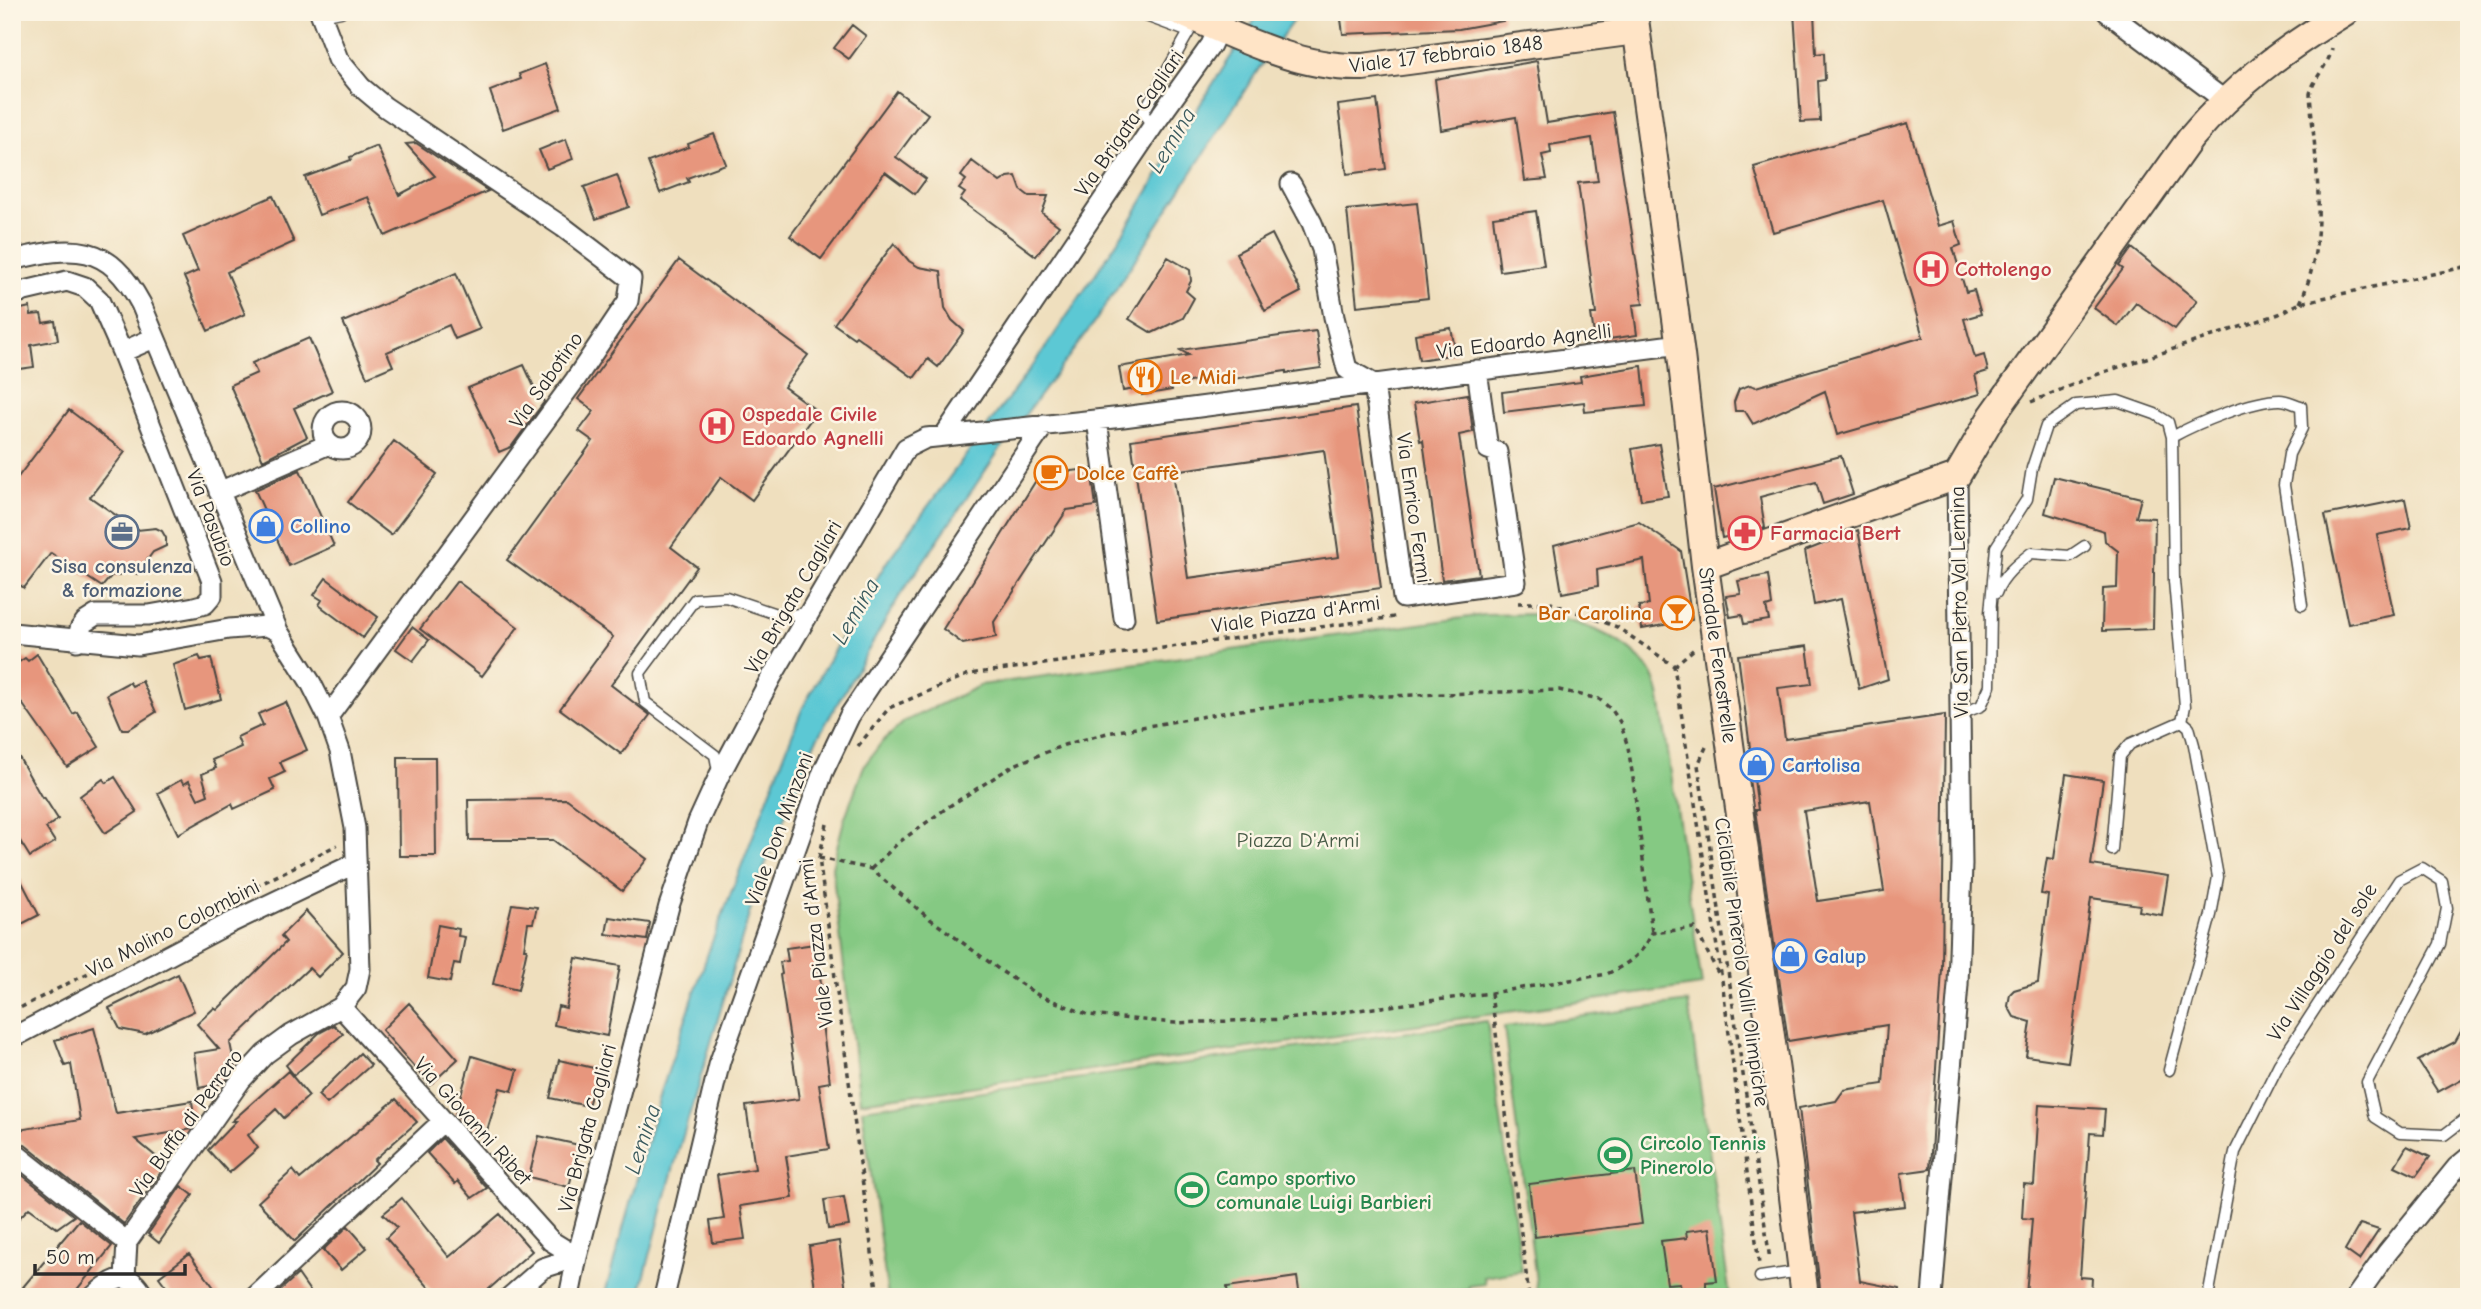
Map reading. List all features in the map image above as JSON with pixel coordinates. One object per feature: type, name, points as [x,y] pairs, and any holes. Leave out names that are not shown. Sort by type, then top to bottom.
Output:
[{"type":"street","name":"Viale 17 febbraio 1848","points":[[1180,12],[1226,25],[1284,55],[1343,68],[1363,67],[1635,22]]},
{"type":"street","points":[[2107,12],[2224,100]]},
{"type":"street","name":"Via San Pietro Val Lemina","points":[[1932,1297],[1958,985],[1962,864],[1957,476],[1992,416],[2190,139],[2224,100],[2262,67],[2344,12]]},
{"type":"street","name":"Via Sabotino","points":[[327,13],[338,59],[361,87],[385,107],[563,227],[631,279],[628,301],[575,380],[328,717]]},
{"type":"street","name":"Stradale Fenestrelle","points":[[1635,22],[1680,344],[1705,566],[1804,1284]]},
{"type":"street","name":"Via Brigata Cagliari","points":[[569,1297],[577,1257],[669,906],[698,822],[719,776],[771,678],[906,448],[926,438],[944,436],[1153,126],[1226,25]]},
{"type":"street","points":[[1291,184],[1312,223],[1322,249],[1334,317],[1347,369],[1374,384]]},
{"type":"street","name":"Via Pasubio","points":[[12,260],[52,250],[78,250],[119,272],[131,285],[278,631],[311,683],[328,717]]},
{"type":"street","name":"Via Pasubio","points":[[12,294],[60,281],[77,283],[99,300],[212,581],[212,596],[205,604],[149,615],[96,615],[85,622],[77,641]]},
{"type":"street","points":[[122,352],[155,338]]},
{"type":"street","name":"Via Edoardo Agnelli","points":[[944,436],[1097,420],[1680,344]]},
{"type":"street","name":"Via Enrico Fermi","points":[[1374,384],[1403,607],[1516,582],[1497,452],[1488,449],[1477,370]]},
{"type":"street","points":[[1097,420],[1124,618]]},
{"type":"street","name":"Viale Don Minzoni","points":[[664,1297],[720,1062],[823,772],[850,715],[1044,425]]},
{"type":"street","points":[[219,492],[328,444]]},
{"type":"street","points":[[1705,566],[1957,476]]},
{"type":"street","points":[[12,633],[138,645],[229,629],[267,626],[278,631]]},
{"type":"street","points":[[328,717],[351,795],[355,828],[360,969],[356,988],[341,1007]]},
{"type":"street","name":"Via Molino Colombini","points":[[12,1038],[228,924],[356,863]]},
{"type":"street","name":"Via Giovanni Ribet","points":[[341,1007],[551,1241],[577,1257]]},
{"type":"street","name":"Via Buffa di Perrero","points":[[127,1242],[241,1080],[257,1062],[291,1035],[341,1007]]},
{"type":"street","points":[[255,1297],[442,1122]]},
{"type":"street","points":[[12,1151],[127,1242],[125,1278]]},
{"type":"street","points":[[2356,1297],[2387,1253],[2457,1167],[2469,1157]]},
{"type":"street","points":[[510,1297],[543,1268],[577,1257]]},
{"type":"street","points":[[93,1297],[106,1284],[125,1278],[139,1287],[144,1297]]},
{"type":"lane","points":[[1135,12],[1189,32],[1143,113],[1153,126]]},
{"type":"lane","points":[[2172,437],[2199,422],[2267,401],[2283,400],[2301,406],[2302,428],[2288,454],[2284,485],[2302,605]]},
{"type":"lane","points":[[1960,714],[1981,706],[1990,686],[1990,613],[1996,547],[2027,499],[2032,468],[2046,426],[2076,405],[2118,401],[2155,414],[2168,422],[2172,437],[2174,581],[2185,684],[2182,721]]},
{"type":"lane","points":[[1990,613],[1999,583],[2031,553],[2070,556],[2085,546]]},
{"type":"lane","points":[[719,776],[715,755],[645,702],[640,673],[695,599],[726,597],[782,616],[809,613]]},
{"type":"lane","points":[[2112,850],[2120,756],[2130,744],[2182,721]]},
{"type":"lane","points":[[2169,1070],[2211,915],[2218,877],[2194,745],[2189,727],[2182,721]]},
{"type":"lane","name":"Via Villaggio del sole","points":[[2208,1297],[2235,1152],[2279,1063],[2399,880],[2422,868],[2442,881],[2447,908],[2440,944],[2367,1082],[2375,1117],[2400,1133],[2444,1135],[2469,1116]]},
{"type":"lane","points":[[1760,1277],[1772,1275],[1804,1284]]},
{"type":"path","points":[[2300,303],[2313,269],[2316,243],[2318,171],[2310,94],[2312,85],[2331,55],[2332,41]]},
{"type":"path","points":[[2028,403],[2101,373],[2279,314],[2300,303],[2469,266]]},
{"type":"path","points":[[1509,603],[1551,603],[1616,627],[1674,666],[1722,980],[1760,1277]]},
{"type":"path","name":"Viale Piazza d'Armi","points":[[852,754],[889,708],[969,674],[1403,607]]},
{"type":"path","points":[[819,858],[872,869],[926,916],[1038,995],[1089,1015],[1124,1020],[1213,1024],[1288,1019],[1491,993],[1607,974],[1620,968],[1645,949],[1652,933],[1633,778],[1628,747],[1620,722],[1612,710],[1599,699],[1559,690],[1357,697],[1240,710],[1107,733],[1064,745],[1014,765],[898,843],[872,869]]},
{"type":"path","name":"Ciclabile Pinerolo Valli Olimpiche","points":[[1708,743],[1698,765],[1772,1275]]},
{"type":"path","name":"Viale Piazza d'Armi","points":[[830,816],[819,858],[878,1297]]},
{"type":"path","points":[[241,894],[338,844]]},
{"type":"path","points":[[1652,933],[1695,928],[1722,980]]},
{"type":"path","points":[[12,1012],[109,962]]},
{"type":"path","points":[[1491,993],[1530,1297]]},
{"type":"green space","name":"Piazza D'Armi","points":[[1540,614],[1601,632],[1628,649],[1654,678],[1660,698],[1702,985],[860,1102],[832,867],[844,820],[864,766],[882,742],[905,721],[981,685],[1484,615]]},
{"type":"green space","name":"Circolo Tennis Pinerolo","points":[[1688,1002],[1730,1297],[1538,1297],[1504,1027]]},
{"type":"green space","name":"Campo sportivo comunale Luigi Barbieri","points":[[1487,1021],[1522,1271],[1484,1277],[1485,1284],[1469,1286],[1469,1290],[1449,1292],[1449,1297],[888,1297],[862,1109]]},
{"type":"water","points":[[1260,12],[1299,12],[1258,70],[1096,320],[1005,442],[899,597],[814,744],[760,878],[672,1173],[639,1297],[604,1297],[661,1092],[710,947],[802,709],[888,560],[1044,350],[1125,230],[1207,93]]},
{"type":"building","points":[[1340,12],[1502,12],[1503,21],[1459,29],[1343,34]]},
{"type":"building","points":[[1794,12],[1814,12],[1816,54],[1824,53],[1825,80],[1818,81],[1820,121],[1801,122]]},
{"type":"building","points":[[852,25],[866,36],[849,59],[834,48]]},
{"type":"building","points":[[1537,61],[1547,123],[1613,112],[1643,304],[1633,305],[1637,335],[1595,341],[1591,314],[1596,314],[1578,183],[1598,181],[1592,138],[1550,145],[1551,153],[1542,155],[1547,179],[1525,181],[1516,117],[1441,130],[1435,79]]},
{"type":"building","points":[[545,64],[561,108],[503,129],[490,91],[521,79],[519,74]]},
{"type":"building","points":[[897,91],[928,114],[896,157],[926,179],[915,194],[885,172],[821,259],[790,236]]},
{"type":"building","points":[[1377,100],[1386,169],[1347,174],[1338,105]]},
{"type":"building","name":"Cottolengo","points":[[1908,123],[1938,226],[1954,221],[1961,245],[1953,248],[1966,292],[1974,290],[1981,314],[1964,319],[1975,358],[1984,355],[1988,371],[1975,375],[1980,394],[1837,435],[1825,391],[1753,424],[1745,411],[1735,411],[1734,402],[1739,389],[1750,385],[1756,387],[1923,337],[1883,200],[1773,232],[1754,167]]},
{"type":"building","points":[[714,134],[726,164],[687,178],[689,182],[660,193],[648,162],[689,147],[688,144]]},
{"type":"building","points":[[566,139],[573,159],[547,169],[539,150]]},
{"type":"building","points":[[416,143],[488,191],[385,236],[368,197],[319,215],[305,177],[351,160],[350,157],[377,146],[399,195],[435,176],[406,144]]},
{"type":"building","points":[[972,161],[1000,182],[1016,176],[1021,190],[1029,196],[1048,196],[1042,213],[1059,226],[1036,256],[960,200],[965,193],[959,189],[966,180],[961,176]]},
{"type":"building","points":[[617,175],[629,207],[596,219],[584,187]]},
{"type":"building","points":[[273,196],[294,242],[227,272],[245,314],[208,331],[184,277],[198,271],[183,236]]},
{"type":"building","points":[[1417,203],[1428,298],[1357,306],[1347,210]]},
{"type":"building","points":[[1536,211],[1544,265],[1500,271],[1493,217]]},
{"type":"building","points":[[1272,234],[1301,292],[1265,311],[1236,253]]},
{"type":"building","points":[[894,243],[909,261],[919,267],[941,271],[945,308],[952,320],[964,331],[938,367],[928,359],[914,378],[856,336],[854,338],[834,324]]},
{"type":"building","points":[[2132,248],[2197,301],[2175,329],[2136,303],[2118,326],[2094,308],[2123,269],[2119,266]]},
{"type":"building","points":[[1168,257],[1190,270],[1191,281],[1186,291],[1194,298],[1183,318],[1152,333],[1129,319]]},
{"type":"building","points":[[679,260],[808,355],[784,387],[817,411],[752,500],[721,477],[671,547],[697,567],[611,685],[650,715],[621,754],[560,709],[613,637],[507,560],[593,441],[579,431],[594,411],[578,399]]},
{"type":"building","points":[[456,273],[480,329],[455,339],[449,325],[387,352],[393,366],[367,377],[343,322]]},
{"type":"building","points":[[30,307],[31,315],[41,314],[43,323],[55,321],[58,340],[31,345],[34,367],[12,370],[12,311]]},
{"type":"building","points":[[1451,328],[1456,354],[1419,360],[1415,334]]},
{"type":"building","points":[[1316,331],[1321,368],[1233,379],[1232,375],[1171,385],[1172,390],[1142,395],[1141,388],[1123,391],[1119,367],[1189,355],[1180,350]]},
{"type":"building","points":[[309,338],[332,391],[294,408],[307,437],[263,460],[230,385],[257,373],[252,363]]},
{"type":"building","points":[[524,365],[544,402],[511,447],[499,452],[468,388]]},
{"type":"building","points":[[1642,366],[1646,406],[1585,412],[1584,402],[1504,412],[1502,392],[1581,382],[1580,376]]},
{"type":"building","points":[[1468,394],[1473,432],[1459,435],[1479,575],[1442,580],[1423,440],[1420,441],[1414,403]]},
{"type":"building","points":[[1356,407],[1381,588],[1157,620],[1131,440]],"holes":[[[1324,450],[1339,557],[1188,578],[1173,471]]]},
{"type":"building","points":[[69,410],[125,452],[90,497],[137,530],[156,528],[162,531],[166,546],[153,552],[137,574],[126,567],[118,576],[112,575],[102,587],[51,553],[24,588],[12,579],[12,485]]},
{"type":"building","points":[[394,441],[437,474],[391,535],[348,502]]},
{"type":"building","points":[[1659,444],[1668,496],[1641,500],[1632,449]]},
{"type":"building","points":[[1841,456],[1853,494],[1823,504],[1816,482],[1760,497],[1765,528],[1722,538],[1714,489]]},
{"type":"building","points":[[1091,469],[1096,506],[1067,510],[994,622],[996,637],[963,644],[943,629],[1040,474]]},
{"type":"building","points":[[300,470],[334,546],[289,566],[255,490]]},
{"type":"building","points":[[2054,477],[2141,498],[2136,517],[2155,518],[2153,629],[2102,631],[2103,589],[2117,588],[2118,551],[2105,541],[2104,531],[2045,513]]},
{"type":"building","points":[[2405,499],[2411,528],[2377,535],[2394,615],[2348,624],[2325,515]]},
{"type":"building","points":[[1639,522],[1681,551],[1692,620],[1642,629],[1639,606],[1649,605],[1644,560],[1597,570],[1598,586],[1562,593],[1554,545]]},
{"type":"building","points":[[1858,530],[1888,679],[1859,689],[1841,599],[1814,605],[1805,551]]},
{"type":"building","points":[[1768,575],[1772,605],[1766,607],[1769,620],[1744,624],[1742,615],[1730,617],[1726,596],[1741,594],[1738,581]]},
{"type":"building","points":[[326,578],[378,617],[363,638],[319,605],[322,600],[314,595]]},
{"type":"building","points":[[457,581],[518,627],[482,676],[420,629]]},
{"type":"building","points":[[412,627],[429,640],[413,661],[396,649]]},
{"type":"building","points":[[1807,646],[1812,684],[1778,688],[1785,739],[1945,715],[1942,969],[1930,1169],[1901,1173],[1905,1206],[1851,1212],[1860,1281],[1900,1289],[1899,1297],[1821,1297],[1799,1108],[1836,1101],[1844,1090],[1883,1084],[1887,1025],[1788,1041],[1755,810],[1758,810],[1738,655]],"holes":[[[1870,801],[1884,891],[1818,901],[1804,811]]]},
{"type":"building","points":[[37,654],[73,714],[77,712],[99,747],[67,767],[12,689],[12,667]]},
{"type":"building","points":[[199,656],[201,660],[211,658],[221,699],[185,710],[173,665]]},
{"type":"building","points":[[142,681],[156,712],[129,729],[122,729],[107,694],[129,682],[132,686]]},
{"type":"building","points":[[286,702],[307,750],[280,762],[285,772],[270,779],[275,790],[234,809],[232,804],[178,834],[158,793],[181,780],[184,784],[189,781],[198,799],[208,795],[202,774],[216,768],[212,760],[241,747],[237,737],[263,725],[258,714]]},
{"type":"building","points":[[12,745],[42,798],[44,797],[58,819],[46,828],[55,842],[30,857],[12,828]]},
{"type":"building","points":[[398,757],[435,757],[436,856],[399,856]]},
{"type":"building","points":[[2066,774],[2103,780],[2091,865],[2168,876],[2162,915],[2139,911],[2140,905],[2091,898],[2068,1062],[2026,1056],[2031,1022],[2014,1017],[2008,1006],[2010,994],[2014,990],[2038,983],[2048,895],[2041,894],[2047,858],[2054,859]]},
{"type":"building","points":[[115,777],[137,812],[105,833],[80,796],[103,779],[106,783]]},
{"type":"building","points":[[567,799],[647,859],[622,891],[553,840],[469,840],[468,800]]},
{"type":"building","points":[[12,863],[39,915],[12,929]]},
{"type":"building","points":[[512,904],[537,907],[533,923],[528,923],[524,949],[527,949],[518,990],[493,984]]},
{"type":"building","points":[[306,911],[343,952],[318,977],[309,968],[230,1043],[235,1067],[227,1069],[229,1076],[224,1083],[199,1088],[194,1053],[219,1049],[197,1024],[214,1008],[217,1010],[286,942],[281,936]]},
{"type":"building","points":[[609,917],[650,923],[647,940],[606,934]]},
{"type":"building","points":[[438,925],[459,929],[458,936],[465,937],[460,964],[454,963],[450,982],[428,978]]},
{"type":"building","points":[[815,944],[825,1009],[820,1010],[830,1082],[819,1084],[829,1149],[786,1156],[793,1198],[740,1206],[745,1239],[713,1243],[710,1221],[724,1219],[717,1175],[755,1169],[746,1106],[799,1099],[780,962],[788,961],[786,948]]},
{"type":"building","points":[[576,958],[620,966],[607,1036],[554,1025],[558,1006],[566,1008]]},
{"type":"building","points":[[178,974],[194,1011],[145,1034],[120,1029],[109,1008]]},
{"type":"building","points":[[409,1003],[458,1059],[430,1085],[382,1030]]},
{"type":"building","points":[[2469,1017],[2469,1075],[2438,1092],[2418,1061],[2455,1042]]},
{"type":"building","points":[[334,1025],[343,1034],[294,1075],[286,1065],[319,1033]]},
{"type":"building","points":[[94,1028],[116,1113],[192,1101],[195,1124],[192,1129],[135,1139],[166,1165],[124,1224],[20,1141],[12,1139],[12,1131],[80,1120],[71,1064],[65,1066],[55,1040]]},
{"type":"building","points":[[360,1053],[371,1065],[327,1104],[318,1095]]},
{"type":"building","points":[[472,1056],[518,1070],[512,1091],[500,1088],[486,1134],[455,1115]]},
{"type":"building","points":[[559,1060],[598,1069],[588,1106],[550,1098]]},
{"type":"building","points":[[288,1071],[309,1096],[284,1118],[276,1109],[248,1135],[258,1148],[229,1173],[208,1150],[236,1121],[232,1121]]},
{"type":"building","points":[[396,1099],[417,1122],[374,1160],[377,1163],[295,1241],[258,1202],[293,1170],[300,1179]]},
{"type":"building","points":[[2039,1105],[2105,1109],[2103,1134],[2090,1133],[2080,1277],[2092,1278],[2091,1297],[2026,1296],[2032,1219],[2022,1218],[2024,1184],[2034,1185]]},
{"type":"building","points":[[539,1136],[579,1145],[569,1187],[529,1177]]},
{"type":"building","points":[[442,1138],[487,1188],[472,1198],[458,1181],[455,1184],[427,1153]]},
{"type":"building","points":[[2407,1146],[2430,1157],[2416,1176],[2395,1166]]},
{"type":"building","points":[[12,1167],[74,1216],[57,1228],[29,1208],[12,1225]]},
{"type":"building","points":[[1635,1171],[1642,1224],[1535,1237],[1529,1184]]},
{"type":"building","points":[[181,1186],[193,1195],[159,1243],[148,1234]]},
{"type":"building","points":[[844,1197],[849,1226],[828,1229],[824,1200]]},
{"type":"building","points":[[402,1198],[449,1257],[500,1214],[532,1251],[480,1297],[437,1297],[386,1238],[397,1227],[383,1214]]},
{"type":"building","points":[[79,1220],[112,1246],[71,1297],[40,1297],[23,1287]]},
{"type":"building","points":[[2360,1224],[2379,1230],[2359,1260],[2345,1250]]},
{"type":"building","points":[[348,1226],[367,1248],[341,1270],[323,1250]]},
{"type":"building","points":[[1710,1228],[1717,1281],[1706,1282],[1706,1289],[1682,1293],[1680,1283],[1667,1284],[1661,1241],[1687,1238],[1686,1231]]},
{"type":"building","points":[[839,1241],[846,1291],[816,1295],[809,1246]]},
{"type":"building","points":[[189,1254],[221,1297],[174,1297],[159,1277]]},
{"type":"building","points":[[298,1274],[314,1297],[273,1297]]},
{"type":"building","points":[[1297,1277],[1300,1297],[1228,1297],[1227,1287]]},
{"type":"place","name":"Cottolengo","points":[[1931,269]]},
{"type":"place","name":"Le Midi","points":[[1145,377]]},
{"type":"place","name":"Ospedale Civile Edoardo Agnelli","points":[[717,426]]},
{"type":"place","name":"Dolce Caffè","points":[[1051,473]]},
{"type":"place","name":"Collino","points":[[266,526]]},
{"type":"place","name":"Sisa consulenza & formazione","points":[[122,532]]},
{"type":"place","name":"Farmacia Bert","points":[[1745,533]]},
{"type":"place","name":"Bar Carolina","points":[[1677,613]]},
{"type":"place","name":"Cartolisa","points":[[1757,765]]},
{"type":"place","name":"Galup","points":[[1790,956]]},
{"type":"place","name":"Circolo Tennis Pinerolo","points":[[1615,1155]]},
{"type":"place","name":"Campo sportivo comunale Luigi Barbieri","points":[[1192,1190]]},
{"type":"water label","name":"Lemina","points":[[1171,140]]},
{"type":"water label","name":"Lemina","points":[[855,611]]},
{"type":"water label","name":"Lemina","points":[[642,1139]]}]
